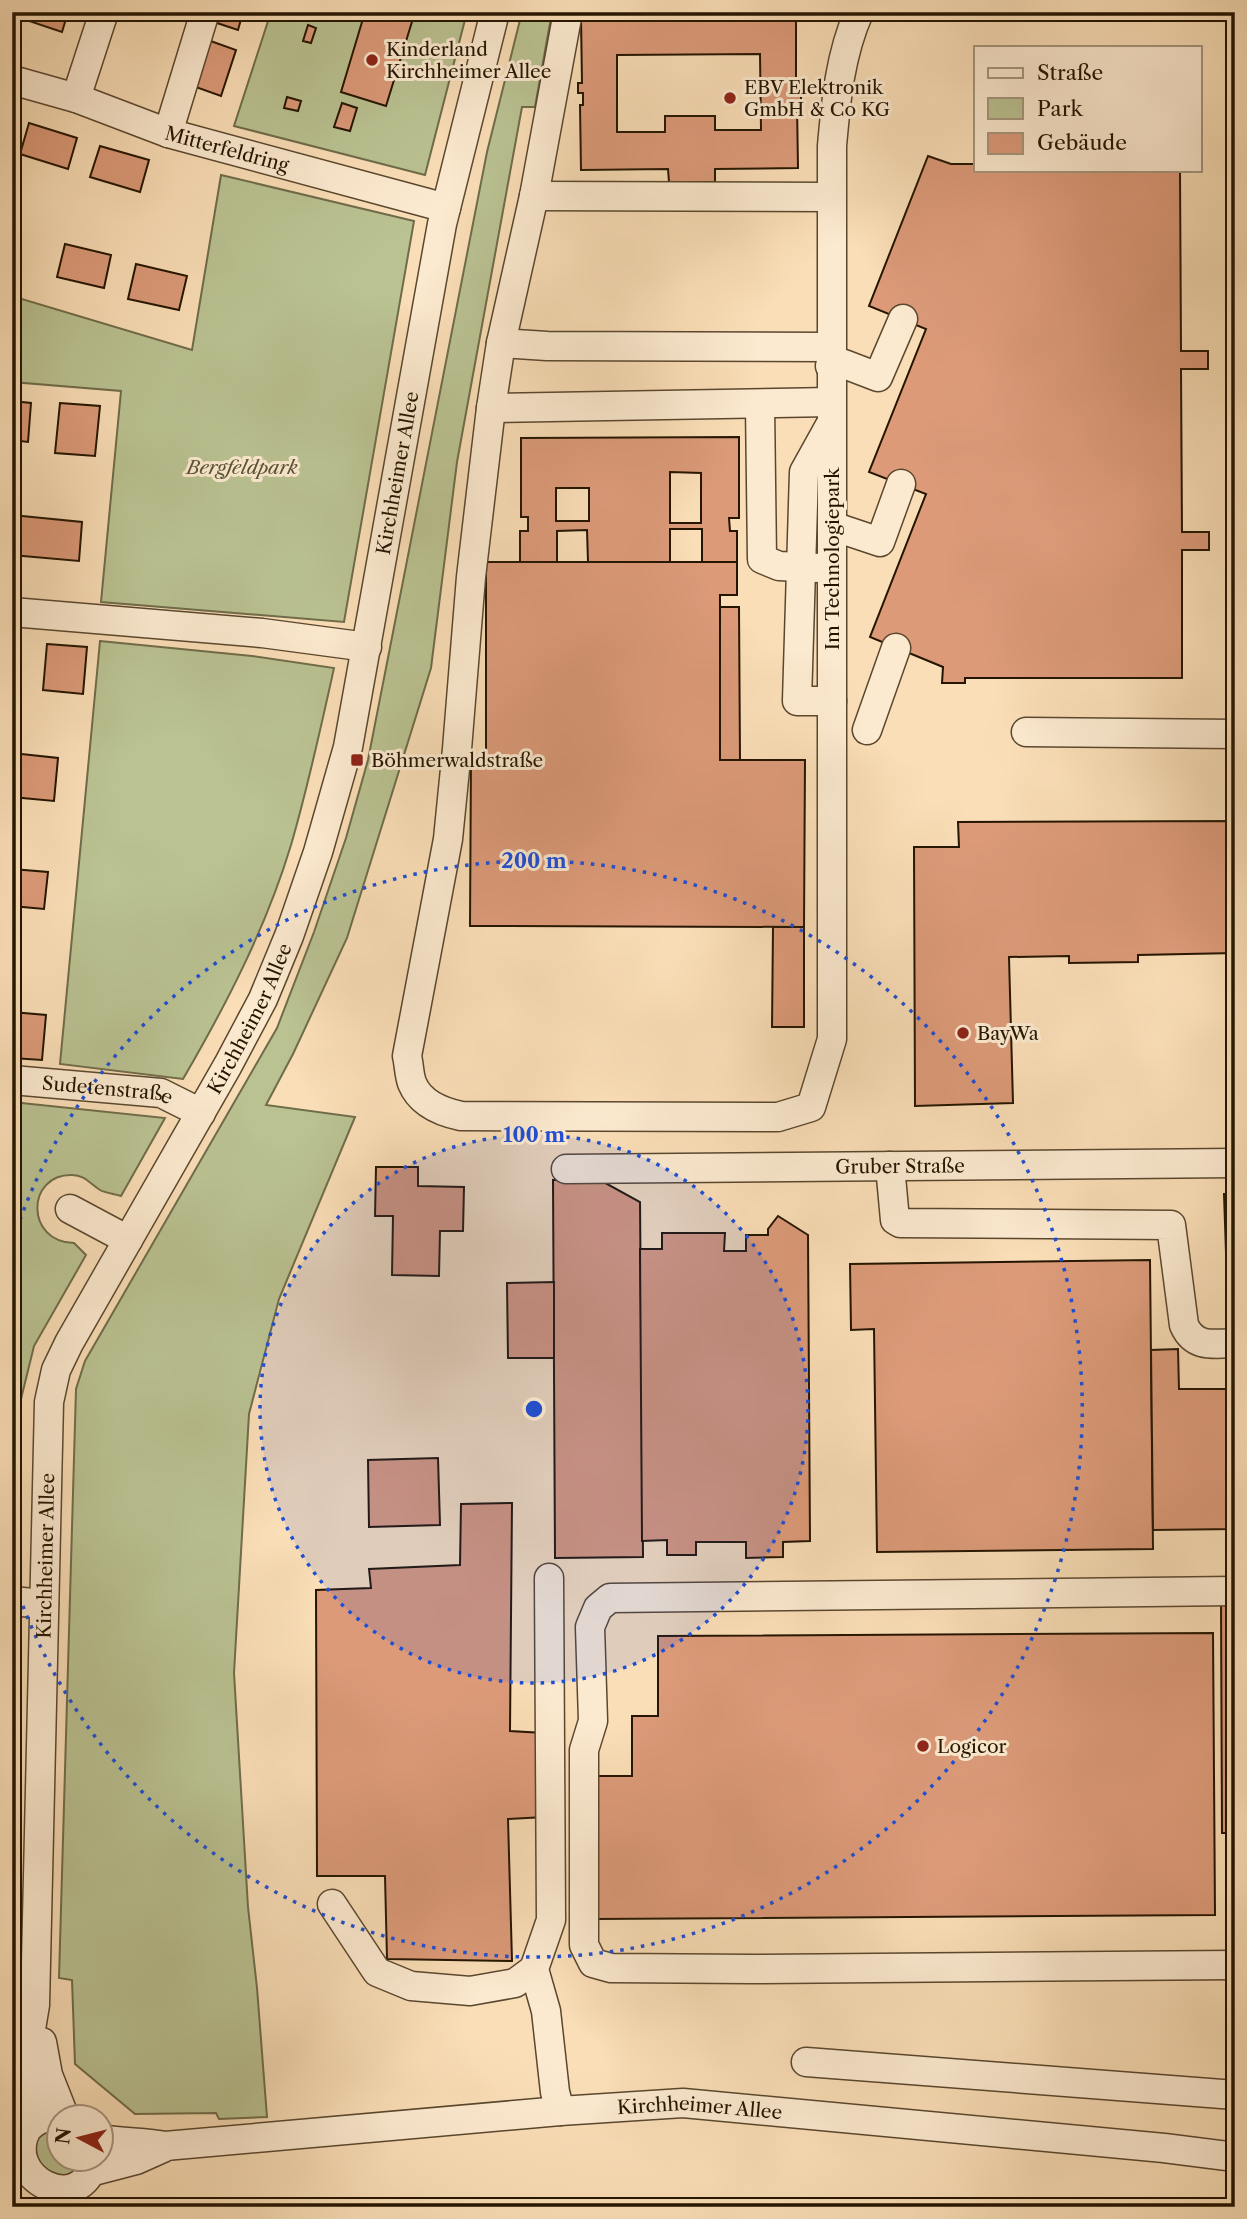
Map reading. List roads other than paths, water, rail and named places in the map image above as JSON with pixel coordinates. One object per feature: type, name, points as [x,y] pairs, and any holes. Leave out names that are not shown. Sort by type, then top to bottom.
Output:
[{"type":"street","points":[[76,98],[104,12]]},
{"type":"street","points":[[168,133],[205,12]]},
{"type":"street","name":"Kirchheimer Allee","points":[[59,2104],[48,2076],[35,2005],[24,1917],[44,1604],[49,1402],[69,1343],[263,999],[289,936],[318,852],[343,766],[367,647],[407,408],[446,208],[495,12]]},
{"type":"street","points":[[568,12],[534,196],[501,343],[491,408],[760,405],[831,412],[804,472],[797,701],[832,701]]},
{"type":"street","name":"Im Technologiepark","points":[[491,408],[471,577],[447,839],[407,1056],[413,1085],[428,1103],[444,1113],[461,1116],[778,1117],[811,1107],[832,1039],[832,146],[836,91],[849,34],[859,12]]},
{"type":"street","name":"Mitterfeldring","points":[[12,80],[76,98],[168,133],[446,208]]},
{"type":"street","points":[[534,196],[831,197]]},
{"type":"street","points":[[501,343],[830,356],[844,365],[878,377],[903,319]]},
{"type":"street","points":[[760,405],[762,559],[779,566],[832,568]]},
{"type":"street","points":[[832,526],[880,542],[901,484]]},
{"type":"street","points":[[12,612],[262,633],[367,647]]},
{"type":"street","points":[[831,730],[879,730],[896,648]]},
{"type":"street","points":[[1026,732],[1235,734]]},
{"type":"street","name":"Sudetenstraße","points":[[12,1080],[161,1093],[201,1113]]},
{"type":"street","name":"Gruber Straße","points":[[566,1169],[1235,1163]]},
{"type":"street","points":[[890,1166],[895,1220],[901,1223],[1171,1225],[1184,1325],[1188,1335],[1203,1343],[1235,1343]]},
{"type":"street","points":[[70,1209],[128,1240]]},
{"type":"street","points":[[332,1904],[377,1972],[411,1986],[470,1991],[515,1983],[534,1969],[551,1920],[549,1578]]},
{"type":"street","points":[[1235,1591],[610,1598],[598,1608],[590,1628],[593,1721],[584,1750],[584,1945],[593,1963],[611,1968],[751,1969],[1235,1965]]},
{"type":"street","points":[[12,1601],[44,1604]]},
{"type":"street","points":[[534,1969],[546,2011],[555,2092],[560,2111]]},
{"type":"street","name":"Kirchheimer Allee","points":[[18,2174],[17,2158],[28,2047],[35,2005]]},
{"type":"street","points":[[806,2062],[1235,2095]]},
{"type":"street","name":"Kirchheimer Allee","points":[[116,2141],[165,2147],[560,2111],[683,2103],[1164,2147],[1235,2157]]},
{"type":"street","points":[[21,2136],[46,2118]]},
{"type":"street","name":"Kirchheimer Allee","points":[[116,2163],[136,2160],[165,2147]]},
{"type":"street","points":[[18,2174],[34,2188],[57,2195],[74,2191],[86,2174]]},
{"type":"place","name":"Kinderland Kirchheimer Allee","points":[[372,60]]},
{"type":"place","name":"EBV Elektronik GmbH & Co KG","points":[[730,98]]},
{"type":"place","name":"Böhmerwaldstraße","points":[[357,760]]},
{"type":"place","name":"BayWa","points":[[963,1033]]},
{"type":"place","name":"Logicor","points":[[923,1746]]},
{"type":"park label","name":"Bergfeldpark","points":[[242,467]]}]
